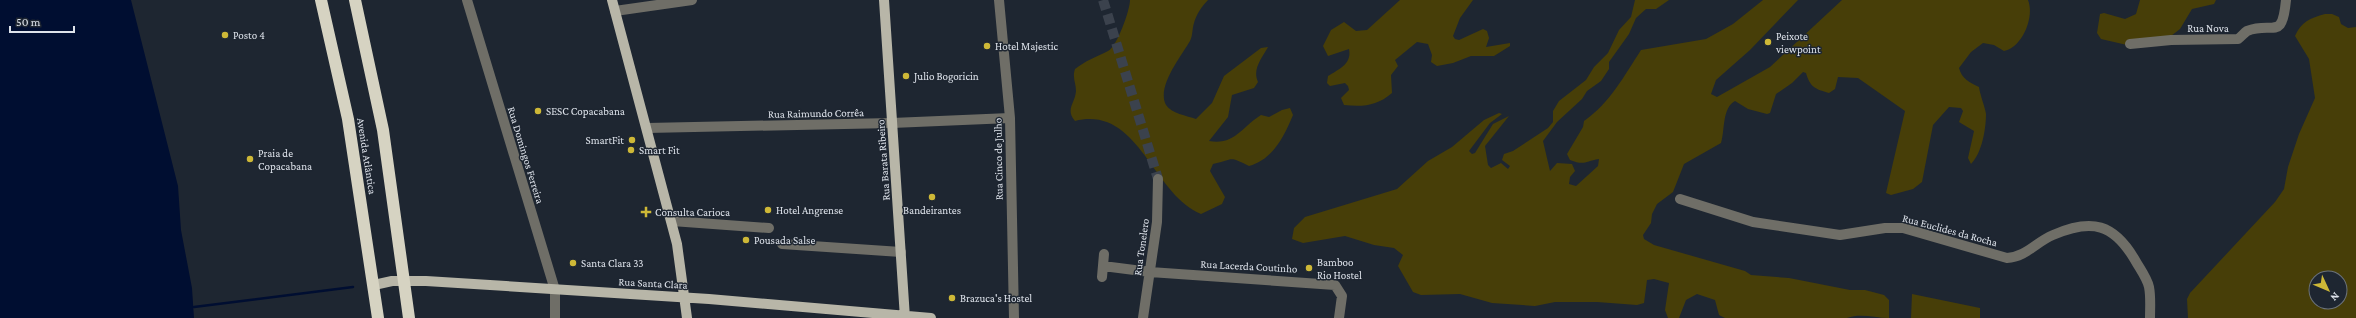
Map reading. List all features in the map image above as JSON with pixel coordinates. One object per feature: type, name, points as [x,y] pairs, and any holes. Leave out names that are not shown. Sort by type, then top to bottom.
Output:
[{"type":"highway","name":"Avenida Atlântica","points":[[321,0],[348,119],[378,318]]},
{"type":"highway","name":"Avenida Atlântica","points":[[355,0],[383,130],[410,318]]},
{"type":"main road","points":[[612,0],[672,221],[680,259],[687,318]]},
{"type":"main road","name":"Rua Barata Ribeiro","points":[[884,0],[905,317]]},
{"type":"main road","name":"Rua Santa Clara","points":[[374,284],[405,281],[685,297],[905,317],[931,318]]},
{"type":"street","name":"Rua Domingos Ferreira","points":[[467,0],[555,290],[555,318]]},
{"type":"street","points":[[615,11],[692,0]]},
{"type":"street","name":"Rua Cinco de Julho","points":[[999,0],[1010,118],[1014,318]]},
{"type":"street","name":"Rua Nova","points":[[2130,44],[2171,40],[2238,39],[2245,32],[2277,28],[2284,20],[2286,0]]},
{"type":"street","name":"Rua Raimundo Corrêa","points":[[647,128],[892,124],[1010,118]]},
{"type":"street","name":"Rua Tonelero","points":[[1143,318],[1158,222],[1158,179]]},
{"type":"street","name":"Rua Euclides da Rocha","points":[[1680,199],[1753,222],[1840,235],[1885,228],[1903,228],[2007,258],[2024,254],[2046,239],[2060,232],[2085,227],[2103,228],[2116,234],[2125,244],[2146,281],[2150,298],[2150,318]]},
{"type":"street","points":[[672,221],[769,228]]},
{"type":"street","points":[[782,244],[901,252]]},
{"type":"street","points":[[1102,277],[1104,254]]},
{"type":"street","points":[[1103,266],[1150,272]]},
{"type":"street","name":"Rua Lacerda Coutinho","points":[[1150,272],[1335,284],[1342,296],[1339,318]]},
{"type":"shaded area","points":[[1130,0],[1208,0],[1196,17],[1190,41],[1171,72],[1164,89],[1166,105],[1168,108],[1180,114],[1196,119],[1212,103],[1224,76],[1261,48],[1268,47],[1257,68],[1256,77],[1258,82],[1254,88],[1232,95],[1228,117],[1209,141],[1218,142],[1232,138],[1261,115],[1269,117],[1282,110],[1290,108],[1293,115],[1277,146],[1271,153],[1257,163],[1249,166],[1237,160],[1231,159],[1213,164],[1210,171],[1225,197],[1222,204],[1201,214],[1184,204],[1170,189],[1130,138],[1115,126],[1097,120],[1075,121],[1072,117],[1071,106],[1076,91],[1074,78],[1075,69],[1112,48],[1119,36],[1128,12]]},
{"type":"shaded area","points":[[1400,0],[1473,0],[1460,18],[1453,36],[1455,39],[1459,40],[1483,29],[1487,31],[1489,38],[1486,47],[1510,43],[1510,46],[1494,56],[1471,56],[1453,63],[1437,66],[1431,62],[1432,55],[1428,44],[1417,42],[1395,60],[1398,66],[1391,75],[1392,93],[1381,101],[1370,105],[1344,105],[1341,98],[1349,90],[1348,86],[1345,83],[1330,86],[1327,83],[1328,76],[1344,66],[1349,59],[1349,49],[1328,56],[1323,46],[1331,30],[1344,22],[1356,31],[1367,30]]},
{"type":"shaded area","points":[[1635,0],[1669,0],[1656,9],[1646,9],[1636,18],[1629,34],[1609,62],[1609,69],[1601,81],[1587,91],[1582,99],[1557,122],[1543,141],[1550,171],[1557,163],[1572,164],[1575,171],[1570,177],[1569,184],[1576,186],[1598,166],[1599,159],[1579,163],[1570,160],[1567,154],[1583,127],[1584,121],[1609,97],[1641,50],[1706,39],[1733,24],[1763,0],[1798,0],[1750,50],[1716,80],[1711,94],[1717,97],[1770,67],[1842,0],[2028,0],[2030,15],[2028,23],[2021,38],[2016,44],[2010,49],[2004,51],[1994,45],[1983,43],[1971,52],[1959,68],[1964,78],[1979,87],[1986,114],[1981,147],[1971,164],[1968,158],[1974,131],[1959,122],[1963,111],[1961,108],[1949,107],[1933,125],[1922,182],[1913,189],[1891,195],[1886,193],[1905,111],[1858,78],[1838,77],[1835,89],[1829,93],[1814,87],[1809,81],[1806,73],[1803,72],[1792,83],[1776,94],[1770,113],[1767,114],[1748,109],[1735,101],[1731,104],[1726,114],[1721,143],[1684,164],[1673,192],[1657,204],[1652,214],[1651,223],[1643,235],[1644,239],[1654,245],[1745,271],[1751,275],[1789,278],[1850,290],[1865,290],[1884,295],[1889,300],[1889,318],[1862,316],[1847,318],[1725,318],[1719,315],[1715,300],[1697,294],[1686,300],[1679,318],[1668,318],[1665,310],[1669,283],[1654,279],[1647,280],[1644,303],[1637,305],[1597,302],[1555,302],[1535,306],[1492,303],[1460,294],[1421,295],[1413,292],[1398,266],[1403,255],[1394,248],[1374,245],[1345,236],[1303,243],[1292,239],[1294,228],[1305,217],[1397,189],[1428,161],[1452,147],[1484,120],[1499,113],[1502,114],[1490,123],[1469,151],[1472,154],[1475,153],[1493,124],[1509,116],[1485,146],[1488,165],[1491,168],[1501,163],[1508,169],[1510,166],[1502,160],[1504,154],[1513,151],[1548,128],[1553,122],[1553,111],[1559,101],[1586,80],[1594,67],[1608,53],[1619,30],[1631,17]]},
{"type":"shaded area","points":[[2140,0],[2216,0],[2214,4],[2192,9],[2180,29],[2171,36],[2127,45],[2101,39],[2097,33],[2100,14],[2104,13],[2125,19],[2136,14]]},
{"type":"shaded area","points":[[2325,14],[2332,14],[2339,17],[2341,24],[2348,28],[2356,27],[2356,318],[2188,318],[2187,299],[2190,293],[2275,202],[2284,189],[2288,167],[2299,134],[2315,98],[2309,59],[2295,36],[2300,27],[2310,19]]},
{"type":"shaded area","points":[[1912,294],[1980,308],[1980,318],[1911,318]]},
{"type":"water","points":[[0,0],[131,0],[178,186],[181,230],[192,288],[194,318],[0,318]]},
{"type":"waterway","points":[[194,307],[353,287]]},
{"type":"tunnel","points":[[1103,0],[1158,179]]},
{"type":"place","name":"Posto 4","points":[[225,35]]},
{"type":"place","name":"Peixote viewpoint","points":[[1768,42]]},
{"type":"place","name":"Hotel Majestic","points":[[987,46]]},
{"type":"place","name":"Julio Bogoricin","points":[[906,76]]},
{"type":"place","name":"SESC Copacabana","points":[[538,111]]},
{"type":"place","name":"SmartFit","points":[[632,140]]},
{"type":"place","name":"Smart Fit","points":[[631,150]]},
{"type":"place","name":"Praia de Copacabana","points":[[250,159]]},
{"type":"place","name":"Bandeirantes","points":[[932,197]]},
{"type":"place","name":"Hotel Angrense","points":[[768,210]]},
{"type":"place","name":"Consulta Carioca","points":[[646,212]]},
{"type":"place","name":"Pousada Salse","points":[[746,240]]},
{"type":"place","name":"Santa Clara 33","points":[[573,263]]},
{"type":"place","name":"Bamboo Rio Hostel","points":[[1309,268]]},
{"type":"place","name":"Brazuca's Hostel","points":[[952,298]]}]
